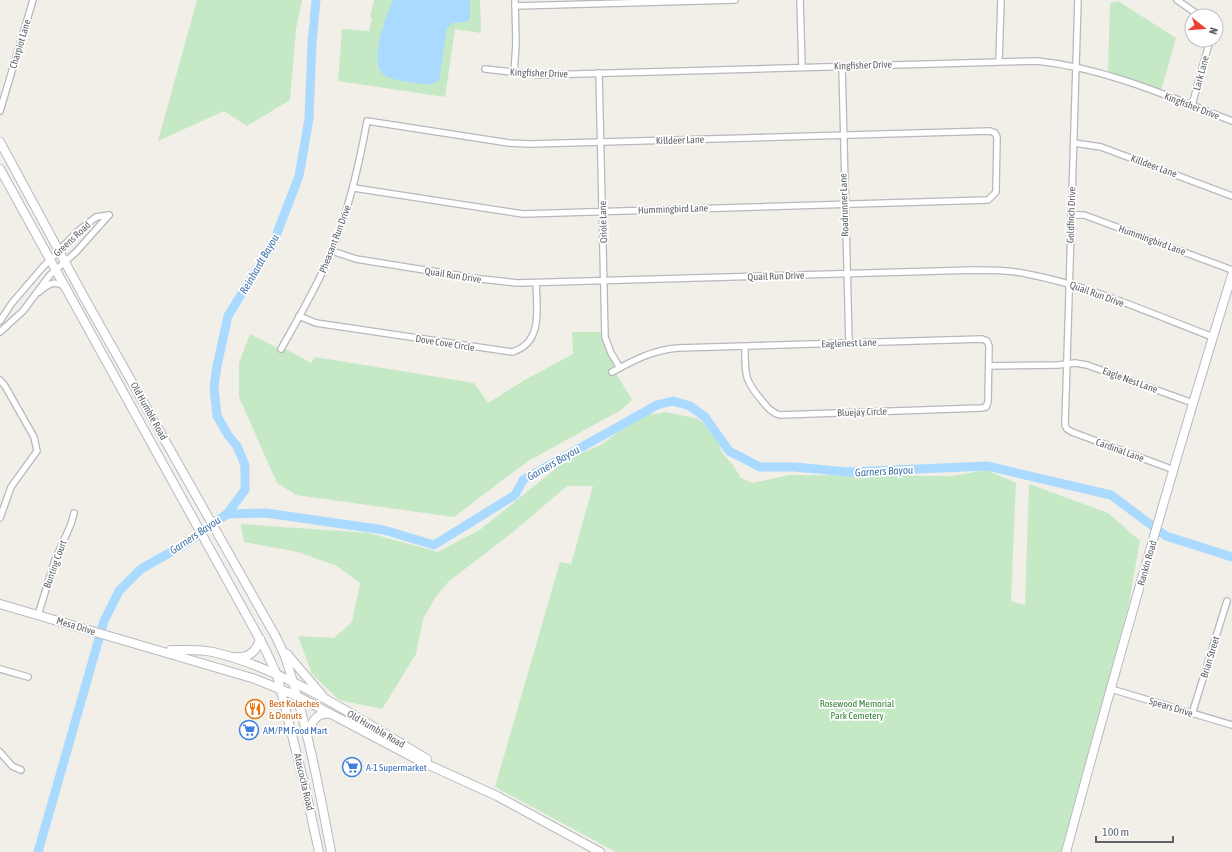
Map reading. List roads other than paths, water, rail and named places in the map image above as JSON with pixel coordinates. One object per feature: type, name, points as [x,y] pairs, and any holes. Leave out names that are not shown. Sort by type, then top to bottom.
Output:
[{"type":"main road","name":"Old Humble Road","points":[[0,142],[59,251],[277,639],[285,657],[297,696]]},
{"type":"main road","name":"Old Humble Road","points":[[0,169],[54,270],[191,512],[260,639],[277,675],[280,689],[332,714],[418,760],[459,777]]},
{"type":"main road","name":"Rankin Road","points":[[1066,852],[1152,545],[1232,275]]},
{"type":"main road","points":[[147,435],[158,428]]},
{"type":"main road","name":"Mesa Drive","points":[[0,604],[230,670],[280,689]]},
{"type":"main road","points":[[228,656],[240,658],[246,656],[256,649],[260,639]]},
{"type":"main road","points":[[277,639],[293,663],[330,703]]},
{"type":"main road","name":"Mesa Drive","points":[[152,648],[211,651],[228,656],[293,682]]},
{"type":"main road","name":"Old Humble Road","points":[[293,682],[459,777],[600,852]]},
{"type":"main road","name":"Atascocita Road","points":[[280,689],[305,787],[319,852]]},
{"type":"main road","name":"Atascocita Road","points":[[297,696],[331,852]]},
{"type":"main road","points":[[306,737],[310,727],[317,717],[324,714],[332,714]]},
{"type":"street","name":"Charpiot Lane","points":[[0,110],[33,0]]},
{"type":"street","points":[[514,73],[516,44],[515,3],[735,0]]},
{"type":"street","points":[[800,0],[802,67]]},
{"type":"street","points":[[999,61],[1000,0]]},
{"type":"street","name":"Goldfinch Drive","points":[[1067,429],[1065,425],[1078,0]]},
{"type":"street","points":[[1177,0],[1188,8]]},
{"type":"street","name":"Lark Lane","points":[[1192,106],[1208,48]]},
{"type":"street","name":"Kingfisher Drive","points":[[485,69],[541,75],[1037,61],[1076,66],[1113,76],[1232,121]]},
{"type":"street","name":"Roadrunner Lane","points":[[842,66],[842,135],[848,343]]},
{"type":"street","name":"Oriole Lane","points":[[599,73],[606,337],[611,353],[620,368]]},
{"type":"street","name":"Killdeer Lane","points":[[367,121],[509,143],[530,144],[990,131],[995,133],[997,137],[996,192],[993,197]]},
{"type":"street","name":"Pheasant Run Drive","points":[[280,349],[299,316],[332,251],[354,188],[367,121]]},
{"type":"street","name":"Killdeer Lane","points":[[1074,143],[1101,147],[1232,196]]},
{"type":"street","name":"Hummingbird Lane","points":[[354,188],[502,212],[523,214],[988,200],[993,197]]},
{"type":"street","name":"Greens Road","points":[[0,321],[12,303],[59,251],[96,217],[108,215],[76,252],[54,270],[43,282],[23,311],[0,332]]},
{"type":"street","name":"Hummingbird Lane","points":[[1071,215],[1084,215],[1232,270]]},
{"type":"street","name":"Quail Run Drive","points":[[332,251],[356,259],[512,283],[847,273],[1003,271],[1026,273],[1070,284],[1213,337]]},
{"type":"street","name":"Greens Road","points":[[34,296],[50,284],[57,283],[64,286]]},
{"type":"street","name":"Dove Cove Circle","points":[[299,316],[316,323],[512,352],[523,347],[535,332],[537,320],[536,283]]},
{"type":"street","name":"Eaglenest Lane","points":[[612,372],[642,356],[667,349],[982,339],[987,341],[989,346],[989,366]]},
{"type":"street","name":"Bluejay Circle","points":[[745,347],[745,372],[747,382],[771,411],[780,415],[986,407],[988,402],[989,366]]},
{"type":"street","name":"Eagle Nest Lane","points":[[1067,364],[1076,363],[1097,368],[1193,403]]},
{"type":"street","points":[[989,366],[1067,364]]},
{"type":"street","points":[[0,380],[5,386],[34,437],[37,451],[11,487],[0,518]]},
{"type":"street","name":"Cardinal Lane","points":[[1067,429],[1174,470]]},
{"type":"street","name":"Bunting Court","points":[[38,615],[55,560],[72,524],[74,513]]},
{"type":"street","name":"Brian Street","points":[[1192,714],[1227,601]]},
{"type":"street","points":[[0,669],[28,677]]},
{"type":"street","name":"Spears Drive","points":[[1111,689],[1232,725]]},
{"type":"street","points":[[0,752],[12,766],[21,770]]},
{"type":"water","points":[[393,0],[470,0],[470,17],[467,22],[453,23],[447,28],[439,80],[431,85],[393,79],[381,72],[378,63],[379,42]]},
{"type":"waterway","name":"Reinhardt Bayou","points":[[227,514],[245,490],[245,465],[237,446],[228,435],[217,416],[214,387],[217,366],[228,316],[274,241],[299,176],[309,119],[312,43],[316,0]]},
{"type":"waterway","name":"Garners Bayou","points":[[38,852],[104,621],[119,591],[141,569],[185,544],[227,514],[266,513],[384,530],[434,545],[515,495],[523,480],[657,405],[673,401],[690,406],[705,417],[729,451],[760,467],[794,467],[848,472],[987,466],[1111,495],[1166,536],[1232,557]]},
{"type":"place","name":"Best Kolaches & Donuts","points":[[255,709]]},
{"type":"place","name":"AM/PM Food Mart","points":[[249,730]]},
{"type":"place","name":"A-1 Supermarket","points":[[352,767]]},
{"type":"park label","name":"Rosewood Memorial Park Cemetery","points":[[857,708]]}]
